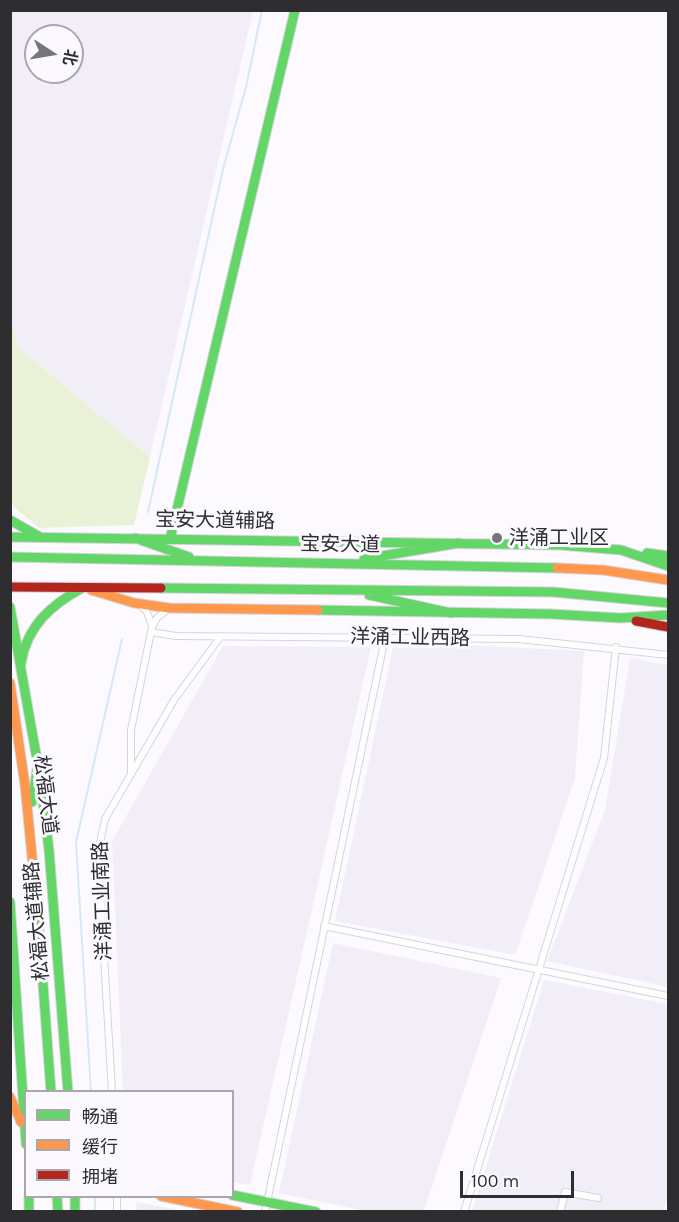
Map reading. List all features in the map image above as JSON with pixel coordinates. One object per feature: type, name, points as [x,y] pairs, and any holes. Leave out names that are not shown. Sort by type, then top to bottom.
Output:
[{"type":"main road","points":[[171,539],[295,10]]},
{"type":"main road","points":[[10,520],[40,537]]},
{"type":"main road","name":"宝安大道辅路","points":[[10,537],[568,545],[621,550],[669,566]]},
{"type":"main road","points":[[135,538],[204,561]]},
{"type":"main road","points":[[334,563],[459,543]]},
{"type":"main road","points":[[621,550],[669,556]]},
{"type":"main road","name":"宝安大道","points":[[10,557],[585,569],[669,580]]},
{"type":"main road","points":[[10,587],[553,592],[669,603]]},
{"type":"main road","points":[[21,663],[27,639],[36,623],[56,604],[83,587],[140,604],[169,608],[607,618],[669,615]]},
{"type":"main road","points":[[336,590],[451,613]]},
{"type":"main road","name":"松福大道辅路","points":[[10,607],[38,764],[55,903],[68,1090]]},
{"type":"main road","points":[[607,618],[669,627]]},
{"type":"main road","name":"松福大道","points":[[10,683],[30,820],[42,936],[51,1090]]},
{"type":"main road","points":[[30,820],[38,764]]},
{"type":"main road","points":[[10,902],[24,1120]]},
{"type":"main road","points":[[10,1097],[24,1133]]},
{"type":"main road","points":[[234,1196],[266,1207],[316,1212]]},
{"type":"main road","points":[[166,1198],[238,1212]]},
{"type":"street","points":[[140,604],[149,616],[152,629]]},
{"type":"street","points":[[131,773],[131,730],[152,629],[160,614],[169,608]]},
{"type":"street","name":"洋涌工业西路","points":[[152,629],[176,636],[519,639],[616,647],[669,655]]},
{"type":"street","name":"洋涌工业南路","points":[[112,1090],[98,847],[105,819],[131,773],[174,700],[221,636]]},
{"type":"street","points":[[266,1207],[385,638]]},
{"type":"street","points":[[464,1212],[606,750],[616,647]]},
{"type":"street","points":[[324,926],[669,996]]},
{"type":"street","points":[[560,1212],[565,1192],[598,1198]]},
{"type":"shaded area","points":[[11,11],[253,11],[150,457],[19,348],[11,320]]},
{"type":"shaded area","points":[[463,645],[584,651],[575,778],[515,955],[335,921],[393,648]]},
{"type":"shaded area","points":[[223,646],[371,647],[250,1185],[234,1182],[234,1090],[123,1090],[112,841]]},
{"type":"shaded area","points":[[630,658],[668,665],[668,987],[547,961],[605,810]]},
{"type":"shaded area","points":[[333,943],[501,978],[424,1211],[366,1211],[279,1193]]},
{"type":"shaded area","points":[[544,980],[668,1004],[668,1200],[663,1211],[472,1212]]},
{"type":"shaded area","points":[[136,1202],[183,1211],[137,1211]]},
{"type":"green space","points":[[11,320],[19,348],[150,457],[134,525],[39,528],[13,506],[10,496]]},
{"type":"waterway","points":[[148,512],[223,169],[246,87],[262,10]]},
{"type":"waterway","points":[[91,1090],[76,842],[122,639]]},
{"type":"waterway","points":[[95,1198],[95,1212]]},
{"type":"traffic: fast","points":[[170,539],[295,10]]},
{"type":"traffic: fast","points":[[10,520],[40,537]]},
{"type":"traffic: fast","points":[[10,537],[560,545],[621,550],[668,566]]},
{"type":"traffic: fast","points":[[135,538],[189,557]]},
{"type":"traffic: fast","points":[[364,559],[459,543]]},
{"type":"traffic: fast","points":[[647,553],[668,556]]},
{"type":"traffic: fast","points":[[10,557],[557,568]]},
{"type":"traffic: fast","points":[[21,663],[29,638],[42,618],[60,602],[82,588]]},
{"type":"traffic: fast","points":[[161,588],[553,592],[668,603]]},
{"type":"traffic: fast","points":[[369,595],[451,613]]},
{"type":"traffic: fast","points":[[10,607],[39,771],[49,850],[68,1090]]},
{"type":"traffic: fast","points":[[318,610],[550,614],[621,618],[668,615]]},
{"type":"traffic: fast","points":[[32,802],[38,764]]},
{"type":"traffic: fast","points":[[10,902],[24,1114]]},
{"type":"traffic: fast","points":[[38,917],[51,1090]]},
{"type":"traffic: fast","points":[[234,1195],[316,1212]]},
{"type":"traffic: fast","points":[[29,1198],[29,1212]]},
{"type":"traffic: fast","points":[[57,1198],[58,1212]]},
{"type":"traffic: fast","points":[[75,1198],[75,1212]]},
{"type":"traffic: slow","points":[[557,568],[603,570],[668,580]]},
{"type":"traffic: slow","points":[[91,590],[134,603],[169,608],[318,610]]},
{"type":"traffic: slow","points":[[10,683],[25,785],[38,917]]},
{"type":"traffic: slow","points":[[10,1097],[21,1122]]},
{"type":"traffic: slow","points":[[171,1198],[238,1212]]},
{"type":"traffic: jam","points":[[10,587],[161,588]]},
{"type":"traffic: jam","points":[[636,621],[668,627]]},
{"type":"place","name":"洋涌工业区","points":[[497,538]]}]
